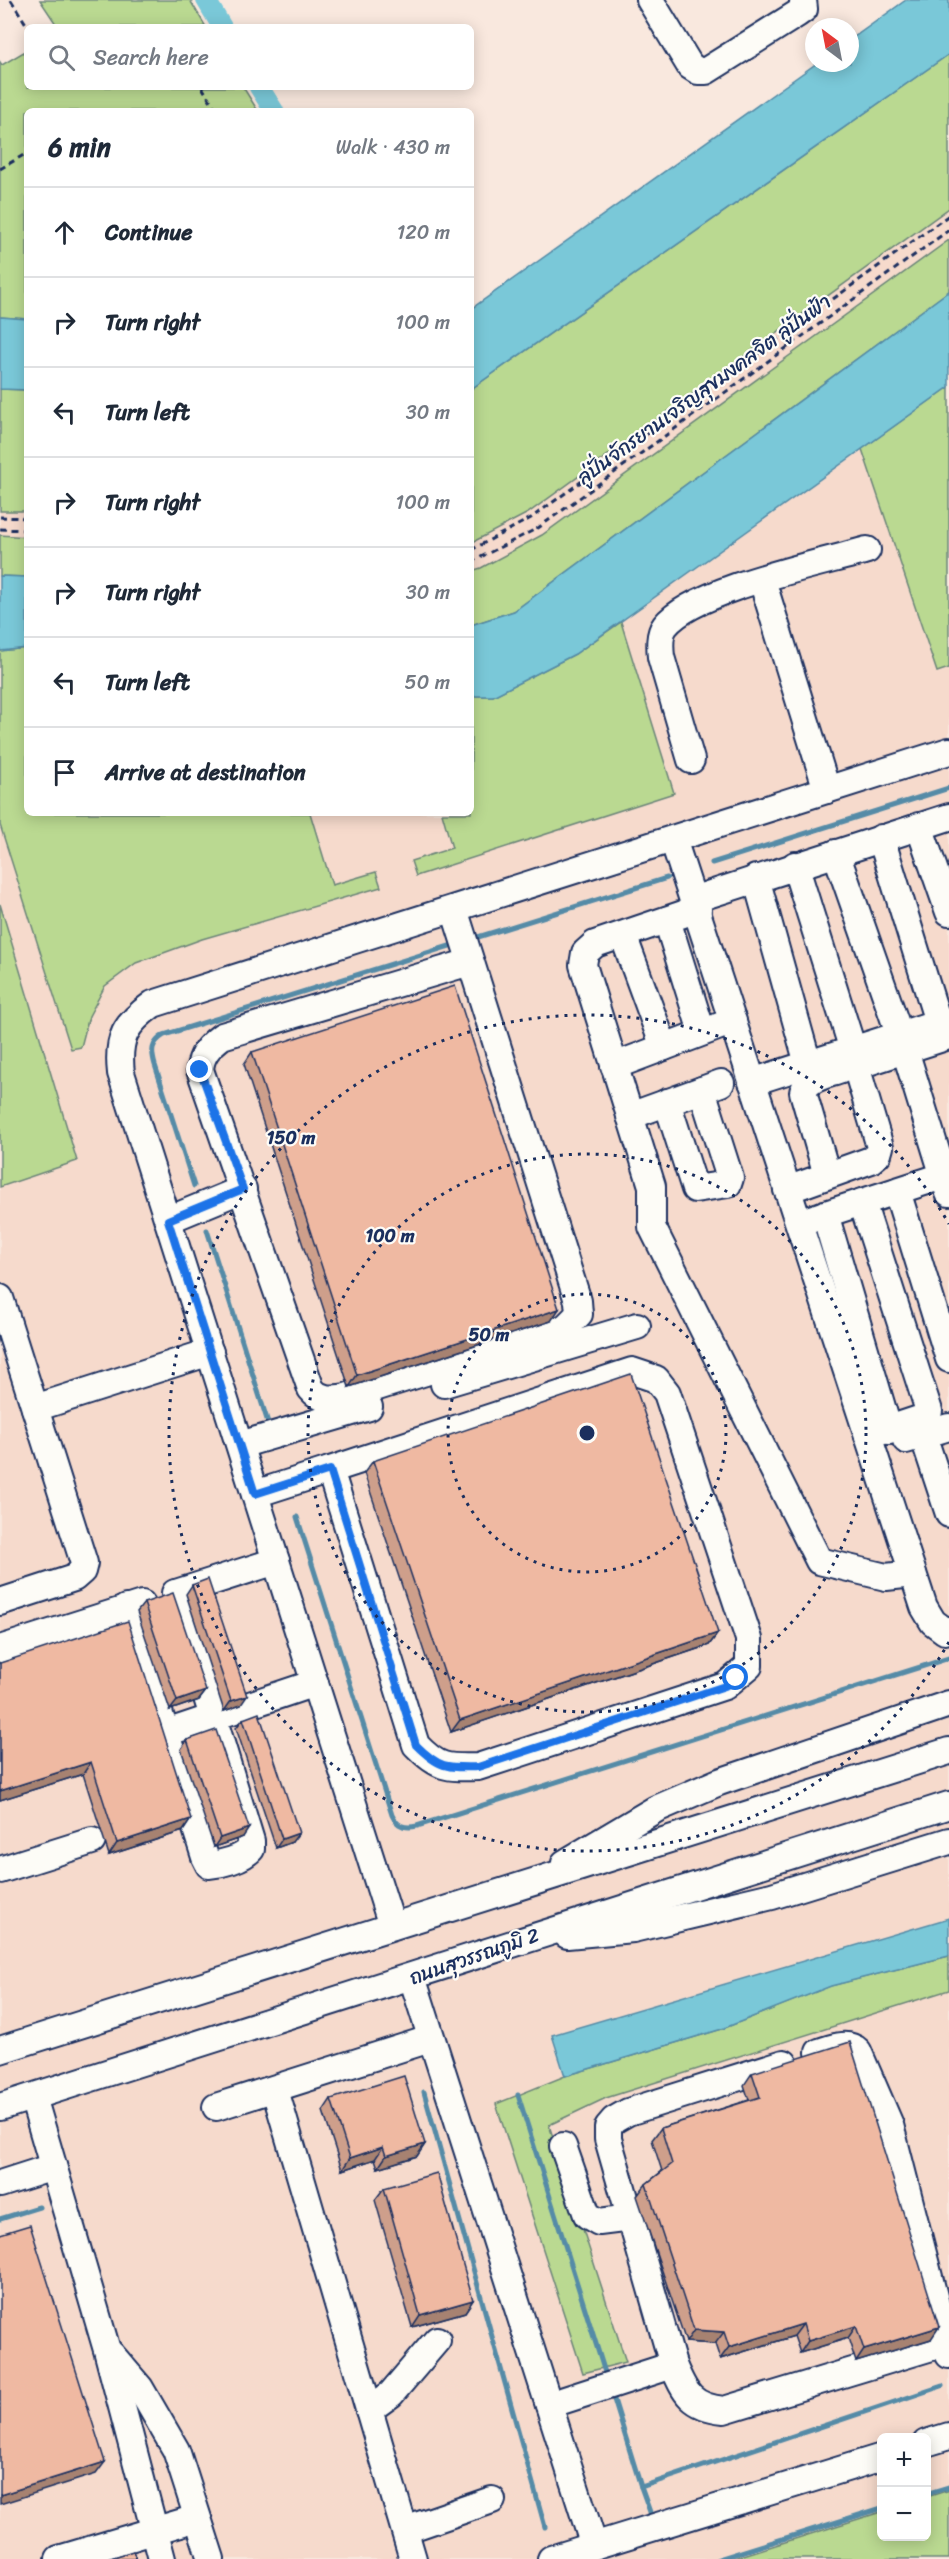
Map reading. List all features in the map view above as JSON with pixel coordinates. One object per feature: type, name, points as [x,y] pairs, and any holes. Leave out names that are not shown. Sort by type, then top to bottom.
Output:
[{"type":"street","points":[[650,0],[690,66],[698,71],[706,70],[797,14],[804,9],[803,0]]},
{"type":"street","points":[[691,760],[661,657],[660,642],[663,627],[688,608],[762,580],[867,550]]},
{"type":"street","points":[[762,580],[826,790]]},
{"type":"street","points":[[392,1926],[121,1073],[119,1054],[123,1035],[134,1017],[153,1004],[949,751]]},
{"type":"street","points":[[913,1574],[886,1577],[819,1561],[652,1227],[652,1186],[583,965],[585,953],[595,944],[667,920],[696,904],[756,878],[949,817]]},
{"type":"street","points":[[919,826],[949,912]]},
{"type":"street","points":[[826,1175],[803,1092],[805,1085],[854,1058],[902,1041],[946,1034],[881,838]]},
{"type":"street","points":[[673,839],[798,1223],[876,1439]]},
{"type":"street","points":[[798,1223],[897,1191],[947,1181],[902,1041],[836,853]]},
{"type":"street","points":[[787,1190],[871,1160],[878,1154],[880,1147],[795,865]]},
{"type":"street","points":[[756,878],[808,1064]]},
{"type":"street","points":[[454,909],[578,1301],[579,1314],[574,1322],[565,1328],[346,1397],[329,1400],[317,1396],[311,1389],[200,1070],[201,1059],[210,1046],[222,1036],[470,962]]},
{"type":"street","points":[[667,920],[702,1032]]},
{"type":"street","points":[[623,935],[664,1047]]},
{"type":"street","points":[[614,1066],[733,1021]]},
{"type":"street","points":[[752,1082],[808,1064],[854,1058]]},
{"type":"street","points":[[630,1116],[667,1102],[712,1087],[730,1178],[728,1184],[695,1189],[667,1102]]},
{"type":"street","points":[[168,1220],[243,1189]]},
{"type":"street","points":[[897,1191],[949,1359]]},
{"type":"street","points":[[862,1202],[929,1411],[925,1417],[876,1439]]},
{"type":"street","points":[[825,1214],[876,1439],[913,1574],[924,1607],[933,1622],[945,1631],[949,1630]]},
{"type":"street","points":[[0,1298],[84,1563],[82,1571],[74,1578],[0,1602]]},
{"type":"street","points":[[240,1446],[637,1326]]},
{"type":"street","points":[[35,1408],[210,1352]]},
{"type":"street","points":[[255,1494],[632,1371],[656,1379],[668,1393],[749,1639],[749,1666],[725,1686],[478,1767],[445,1768],[430,1759],[416,1745],[330,1470]]},
{"type":"street","points":[[876,1439],[923,1435],[949,1427]]},
{"type":"street","points":[[923,1435],[949,1514]]},
{"type":"street","points":[[0,1649],[276,1561]]},
{"type":"street","points":[[126,1608],[205,1857],[209,1864],[219,1864],[251,1849],[175,1593]]},
{"type":"street","points":[[166,1733],[315,1683]]},
{"type":"street","points":[[532,1883],[656,1809],[719,1782],[941,1707]]},
{"type":"street","points":[[2,2044],[532,1883],[949,1751]]},
{"type":"street","name":"ถนนสุวรรณภูมิ 2","points":[[0,2108],[412,1977],[531,1936],[949,1805]]},
{"type":"street","points":[[0,1870],[92,1841]]},
{"type":"street","points":[[531,1936],[592,1934],[633,1929],[772,1896],[949,1841]]},
{"type":"street","points":[[412,1977],[594,2546]]},
{"type":"street","points":[[216,2108],[430,2039]]},
{"type":"street","points":[[842,2045],[853,2047],[858,2051],[890,2126],[947,2349],[724,2410],[707,2408],[696,2403],[681,2385],[673,2366],[608,2139],[608,2127],[614,2120],[628,2112],[842,2045]]},
{"type":"street","points":[[275,2090],[413,2559]]},
{"type":"street","points":[[33,2097],[107,2350],[153,2532],[162,2559]]},
{"type":"street","points":[[563,2146],[587,2215],[599,2222],[631,2218]]},
{"type":"street","points":[[0,2184],[53,2167]]},
{"type":"street","points":[[369,2410],[391,2394],[436,2340]]},
{"type":"street","points":[[107,2350],[140,2388],[176,2450],[211,2559]]},
{"type":"street","points":[[549,2405],[673,2366]]},
{"type":"street","points":[[931,2442],[949,2436]]},
{"type":"street","points":[[551,2559],[877,2459]]},
{"type":"street","points":[[405,2529],[492,2500]]},
{"type":"street","points":[[59,2559],[197,2518]]},
{"type":"path","points":[[11,0],[26,24]]},
{"type":"path","points":[[204,90],[216,108]]},
{"type":"path","points":[[0,169],[24,155]]},
{"type":"path","points":[[474,548],[531,518],[949,215]]},
{"type":"path","name":"ลู่ปั่นจักรยานเจริญสุขมงคลจิต ลู่ปั่นฟ้า","points":[[474,560],[538,528],[949,230]]},
{"type":"path","points":[[0,517],[24,518]]},
{"type":"path","points":[[0,529],[24,530]]},
{"type":"shaded area","points":[[949,111],[949,2559],[0,2559],[0,437],[24,437],[24,816],[474,816],[474,452]]},
{"type":"green space","points":[[40,0],[190,0],[204,24],[56,24]]},
{"type":"green space","points":[[24,52],[24,90],[245,90],[256,108],[24,108],[24,319],[0,317],[0,62],[2,65]]},
{"type":"green space","points":[[949,54],[949,208],[528,513],[474,541],[474,387]]},
{"type":"green space","points":[[949,240],[949,291],[514,611],[474,624],[474,570],[542,535]]},
{"type":"green space","points":[[949,387],[949,668],[937,672],[862,449]]},
{"type":"green space","points":[[0,389],[24,390],[24,511],[0,511]]},
{"type":"green space","points":[[0,535],[24,537],[24,577],[0,576]]},
{"type":"green space","points":[[621,622],[674,793],[416,876],[411,861],[452,848],[443,816],[474,816],[474,696],[493,696],[575,654]]},
{"type":"green space","points":[[24,648],[24,816],[311,816],[332,885],[376,872],[381,887],[202,939],[136,963],[105,986],[89,1016],[81,1047],[71,1049],[0,825],[0,651]]},
{"type":"green space","points":[[0,904],[77,1161],[0,1187]]},
{"type":"green space","points":[[949,1956],[949,1990],[606,2098],[549,2125],[626,2362],[583,2373],[496,2104],[565,2076],[722,2029],[830,1986]]},
{"type":"green space","points":[[949,2490],[949,2559],[731,2559],[877,2513],[877,2541],[931,2541],[931,2496]]},
{"type":"water","points":[[906,0],[949,0],[949,54],[474,387],[474,307],[805,72],[859,72],[859,34]]},
{"type":"water","points":[[949,291],[949,387],[575,654],[493,696],[474,696],[474,624],[514,611]]},
{"type":"water","points":[[0,317],[24,319],[24,390],[0,389]]},
{"type":"water","points":[[0,576],[24,577],[24,648],[0,651]]},
{"type":"water","points":[[949,1918],[949,1956],[831,1986],[722,2029],[565,2076],[552,2035]]},
{"type":"building","points":[[455,986],[559,1309],[357,1375],[252,1052]]},
{"type":"building","points":[[631,1374],[718,1633],[460,1720],[373,1461]]},
{"type":"building","points":[[208,1579],[247,1696],[231,1701],[192,1585]]},
{"type":"building","points":[[173,1593],[206,1691],[177,1701],[144,1603]]},
{"type":"building","points":[[128,1621],[191,1819],[117,1843],[91,1762],[0,1791],[0,1663]]},
{"type":"building","points":[[259,1713],[299,1833],[282,1839],[243,1719]]},
{"type":"building","points":[[216,1730],[249,1828],[220,1838],[187,1740]]},
{"type":"building","points":[[850,2042],[939,2327],[864,2350],[856,2326],[808,2341],[803,2324],[729,2347],[724,2332],[694,2330],[646,2184],[672,2164],[661,2128],[760,2097],[752,2073]]},
{"type":"building","points":[[404,2076],[425,2144],[386,2156],[383,2147],[350,2158],[331,2099]]},
{"type":"building","points":[[437,2173],[473,2300],[420,2315],[384,2188]]},
{"type":"building","points":[[30,2225],[105,2462],[0,2495],[0,2234]]},
{"type":"building","points":[[133,2551],[136,2559],[108,2559]]},
{"type":"waterway","points":[[206,0],[220,24]]},
{"type":"waterway","points":[[261,90],[272,108]]},
{"type":"waterway","points":[[712,863],[949,788]]},
{"type":"waterway","points":[[478,937],[667,878]]},
{"type":"waterway","points":[[194,1186],[154,1060],[153,1048],[160,1038],[456,944]]},
{"type":"waterway","points":[[207,1230],[270,1429]]},
{"type":"waterway","points":[[297,1517],[392,1815],[396,1822],[405,1827],[417,1826],[949,1658]]},
{"type":"waterway","points":[[424,2092],[545,2527]]},
{"type":"waterway","points":[[518,2095],[607,2379]]},
{"type":"waterway","points":[[0,2219],[39,2207]]},
{"type":"waterway","points":[[612,2393],[641,2487],[942,2386]]},
{"type":"waterway","points":[[641,2487],[650,2512]]},
{"type":"waterway","points":[[931,2492],[949,2487]]},
{"type":"waterway","points":[[719,2559],[877,2510]]},
{"type":"route","points":[[200,1070],[243,1189],[168,1220],[255,1494],[330,1470],[416,1745],[430,1759],[445,1768],[478,1767],[725,1686],[736,1678]]}]
